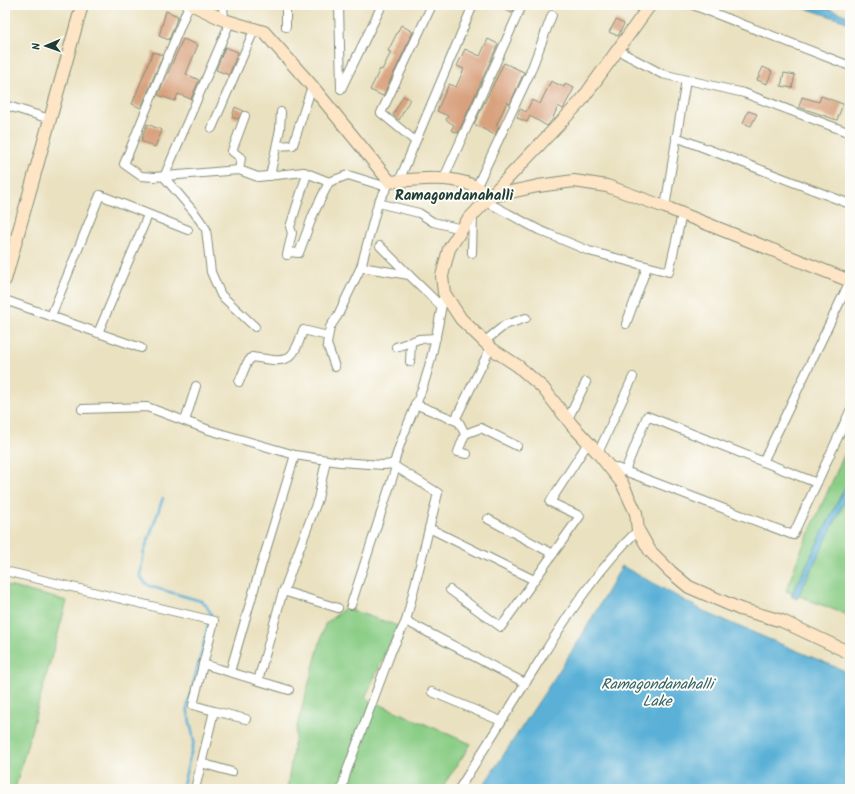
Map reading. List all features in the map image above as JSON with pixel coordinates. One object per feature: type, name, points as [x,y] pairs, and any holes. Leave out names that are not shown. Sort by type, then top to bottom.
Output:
[{"type":"street","points":[[5,280],[82,5]]},
{"type":"street","points":[[189,5],[124,164],[141,176],[164,177],[239,170],[258,177],[304,172],[329,182],[348,175],[392,183],[421,178],[462,181],[484,191],[486,199],[539,230],[589,251],[669,272],[682,214]]},
{"type":"street","points":[[193,5],[227,21],[255,28],[264,32],[312,86],[392,183]]},
{"type":"street","points":[[164,177],[227,21],[223,5]]},
{"type":"street","points":[[286,5],[286,27]]},
{"type":"street","points":[[339,5],[341,89],[382,5]]},
{"type":"street","points":[[415,141],[381,114],[432,5]]},
{"type":"street","points":[[335,366],[327,344],[330,327],[338,315],[361,267],[378,203],[392,183],[415,141],[472,5]]},
{"type":"street","points":[[442,180],[522,5]]},
{"type":"street","points":[[351,604],[393,466],[424,381],[436,338],[444,293],[442,276],[449,249],[473,214],[486,199],[581,101],[619,51],[650,5]]},
{"type":"street","points":[[693,5],[850,66]]},
{"type":"street","points":[[476,188],[530,73],[552,15]]},
{"type":"street","points":[[212,128],[255,28]]},
{"type":"street","points":[[619,51],[662,74],[744,93],[850,133]]},
{"type":"street","points":[[665,207],[686,80]]},
{"type":"street","points":[[277,146],[294,145],[312,86]]},
{"type":"street","points":[[5,105],[50,119]]},
{"type":"street","points":[[270,176],[277,146],[281,112]]},
{"type":"street","points":[[239,170],[241,158],[232,151],[245,116]]},
{"type":"street","points":[[676,137],[850,204]]},
{"type":"street","points":[[307,174],[290,227],[292,233],[287,254],[299,253],[313,215],[329,182]]},
{"type":"street","points":[[164,177],[206,228],[211,272],[221,295],[255,327]]},
{"type":"street","points":[[486,199],[538,186],[574,181],[607,186],[665,207],[850,281],[763,462]]},
{"type":"street","points":[[51,316],[100,195],[188,230]]},
{"type":"street","points":[[378,203],[419,213],[433,222],[462,229]]},
{"type":"street","points":[[98,333],[148,214]]},
{"type":"street","points":[[472,253],[473,214]]},
{"type":"street","points":[[380,246],[441,306]]},
{"type":"street","points":[[361,267],[409,275]]},
{"type":"street","points":[[626,324],[647,267]]},
{"type":"street","points":[[444,293],[461,319],[488,344],[518,366],[543,388],[598,453],[622,483],[636,513],[638,530],[650,551],[671,572],[689,587],[740,609],[782,621],[850,653]]},
{"type":"street","points":[[5,300],[141,348]]},
{"type":"street","points":[[454,420],[488,344],[505,325],[526,318]]},
{"type":"street","points":[[239,382],[247,363],[252,357],[280,361],[288,358],[297,350],[302,330],[328,336]]},
{"type":"street","points":[[396,347],[419,339],[436,338]]},
{"type":"street","points":[[410,362],[411,343]]},
{"type":"street","points":[[598,453],[633,377]]},
{"type":"street","points":[[568,419],[586,382]]},
{"type":"street","points":[[185,421],[196,386]]},
{"type":"street","points":[[415,404],[459,422],[465,434]]},
{"type":"street","points":[[82,409],[147,407],[253,444],[295,455],[326,460],[393,466],[438,493],[406,621],[391,652],[346,773],[342,789]]},
{"type":"street","points":[[607,465],[793,535],[850,411]]},
{"type":"street","points":[[625,471],[647,416],[816,483]]},
{"type":"street","points":[[467,454],[458,452],[465,434],[480,428],[517,446]]},
{"type":"street","points":[[450,590],[501,627],[580,516],[550,502],[588,442]]},
{"type":"street","points":[[230,672],[295,455]]},
{"type":"street","points":[[258,681],[283,591],[318,499],[326,460]]},
{"type":"street","points":[[488,519],[553,554]]},
{"type":"street","points":[[429,528],[534,580]]},
{"type":"street","points":[[459,789],[525,683],[594,579],[619,549],[638,530]]},
{"type":"street","points":[[5,571],[214,621],[193,706],[246,719]]},
{"type":"street","points":[[283,591],[338,608]]},
{"type":"street","points":[[406,621],[525,683]]},
{"type":"street","points":[[203,664],[289,690]]},
{"type":"street","points":[[432,692],[501,721]]},
{"type":"street","points":[[195,789],[214,711]]},
{"type":"street","points":[[201,763],[232,772]]},
{"type":"green space","points":[[850,442],[850,616],[786,591],[799,555]]},
{"type":"green space","points":[[5,585],[67,601],[15,789],[5,789]]},
{"type":"green space","points":[[345,608],[398,626],[365,698],[471,744],[441,789],[287,789],[297,726],[325,624]]},
{"type":"water","points":[[796,5],[818,6],[830,9],[850,17],[850,23]]},
{"type":"water","points":[[850,477],[850,491],[797,599],[791,596]]},
{"type":"water","name":"Ramagondanahalli Lake","points":[[622,566],[709,614],[850,673],[850,789],[481,789],[578,642]]},
{"type":"building","points":[[495,5],[516,5],[512,13]]},
{"type":"building","points":[[166,11],[178,16],[169,40],[159,36]]},
{"type":"building","points":[[616,20],[624,24],[618,36],[609,32]]},
{"type":"building","points":[[401,25],[413,32],[383,96],[370,90],[380,69],[382,70],[391,52],[388,51]]},
{"type":"building","points":[[183,39],[198,45],[186,74],[199,80],[191,99],[178,94],[175,101],[158,95]]},
{"type":"building","points":[[488,39],[498,44],[458,133],[451,130],[454,125],[446,120],[448,116],[437,111],[449,84],[456,87],[464,69],[457,66],[465,49],[480,56]]},
{"type":"building","points":[[225,47],[238,52],[229,75],[216,70]]},
{"type":"building","points":[[153,52],[163,55],[141,108],[132,104]]},
{"type":"building","points":[[504,63],[524,72],[510,104],[507,102],[496,126],[499,127],[495,135],[474,124]]},
{"type":"building","points":[[763,67],[772,71],[767,84],[757,80]]},
{"type":"building","points":[[784,73],[795,75],[792,88],[781,86]]},
{"type":"building","points":[[551,81],[564,87],[565,84],[574,88],[563,109],[558,106],[552,120],[547,126],[530,116],[527,122],[517,118],[520,109],[526,112],[532,100],[540,104]]},
{"type":"building","points":[[403,96],[410,99],[399,120],[393,115]]},
{"type":"building","points":[[821,96],[843,104],[837,120],[799,107],[802,97],[819,102]]},
{"type":"building","points":[[235,107],[244,111],[238,119],[232,117]]},
{"type":"building","points":[[748,111],[757,114],[751,126],[743,123]]},
{"type":"building","points":[[147,124],[162,130],[155,147],[141,141]]},
{"type":"waterway","points":[[163,498],[144,552],[140,576],[146,584],[152,587],[201,601],[206,605],[211,614],[187,708],[194,741],[182,789]]},
{"type":"district","name":"Ramagondanahalli","points":[[454,196]]}]
